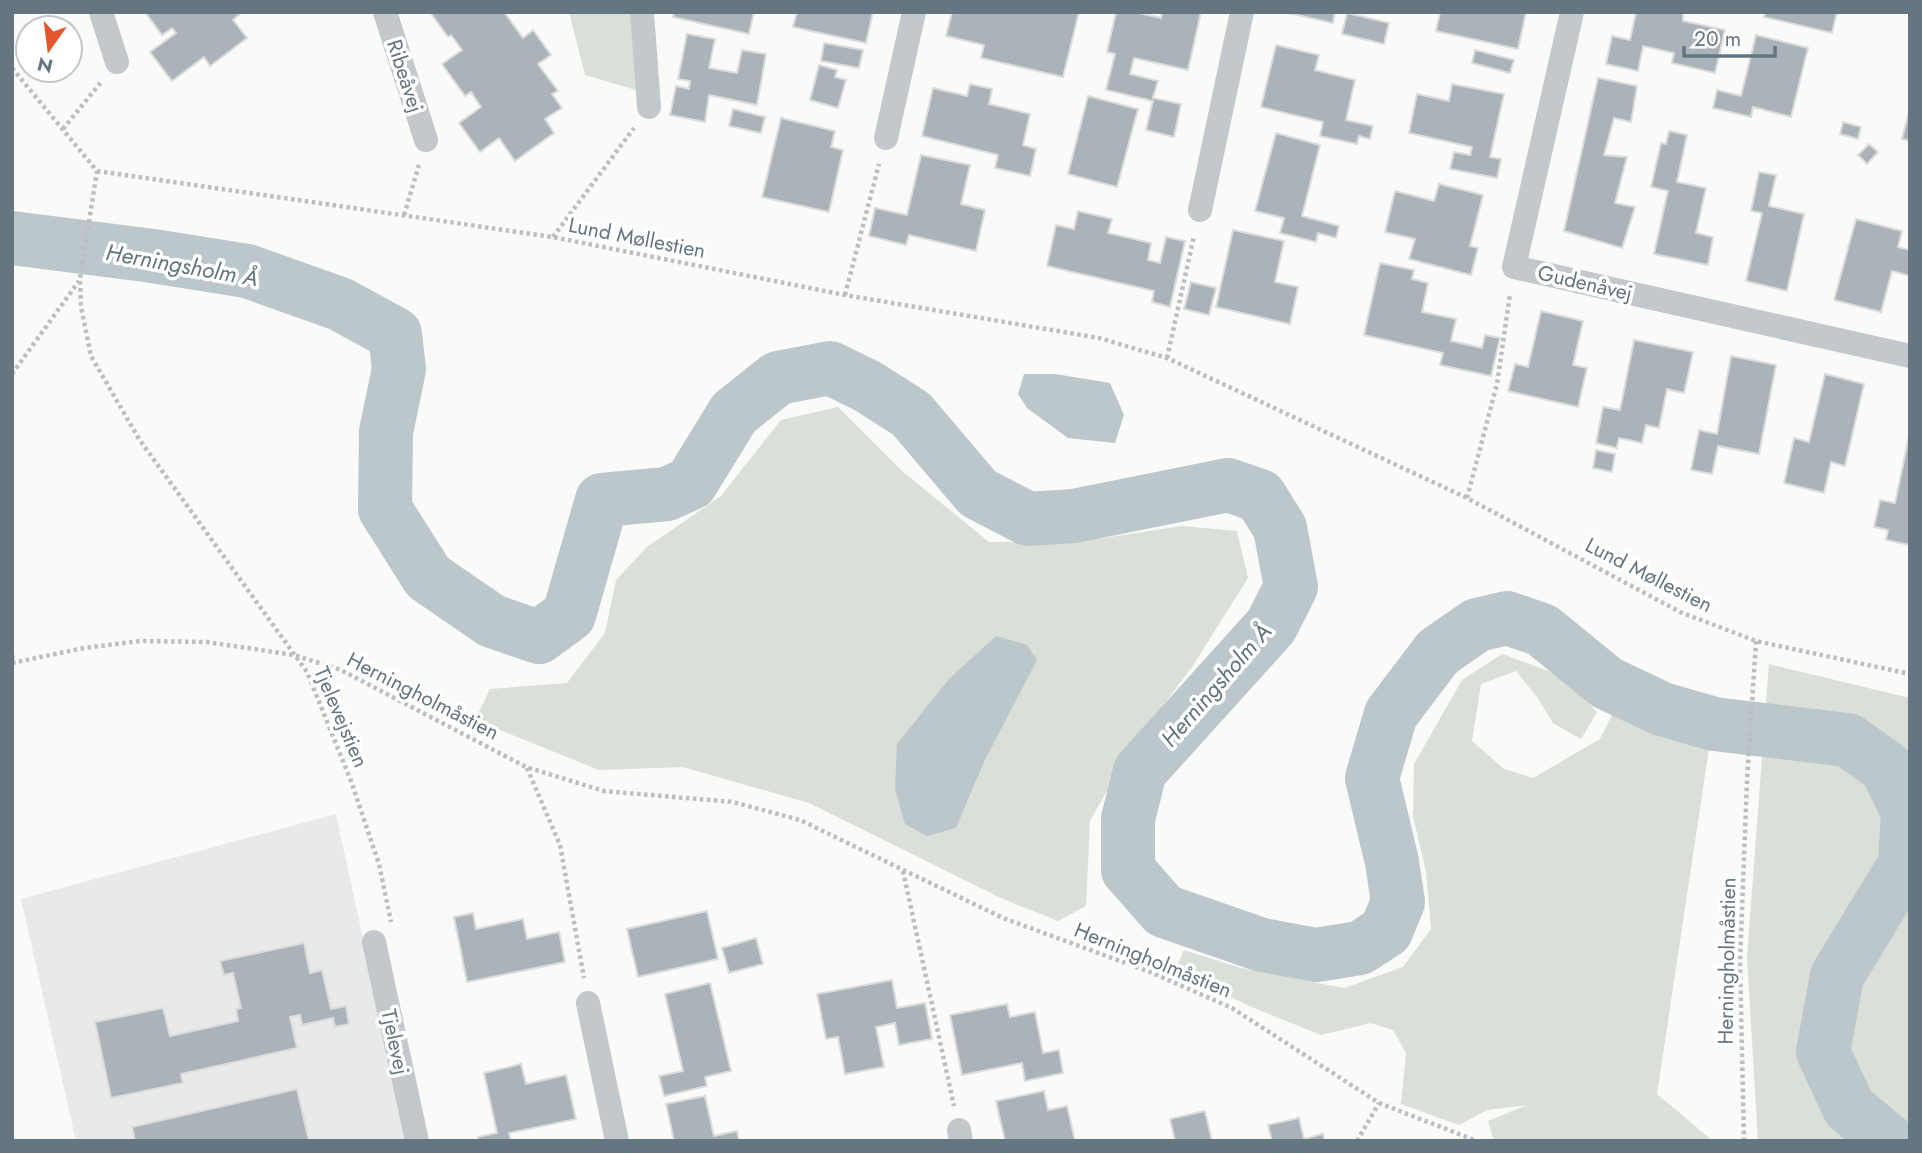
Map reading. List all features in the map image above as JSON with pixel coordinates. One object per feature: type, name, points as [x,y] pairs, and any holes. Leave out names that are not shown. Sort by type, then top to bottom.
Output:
[{"type":"street","points":[[102,12],[117,62]]},
{"type":"street","name":"Ribeåvej","points":[[385,12],[426,140]]},
{"type":"street","points":[[642,12],[649,107]]},
{"type":"street","points":[[886,138],[914,12]]},
{"type":"street","points":[[1200,210],[1242,12]]},
{"type":"street","name":"Gudenåvej","points":[[1572,12],[1514,267],[1910,356]]},
{"type":"street","name":"Tjelevej","points":[[383,934],[417,1141]]},
{"type":"street","points":[[589,1003],[618,1141]]},
{"type":"path","points":[[62,129],[117,62]]},
{"type":"path","points":[[12,68],[97,171]]},
{"type":"path","points":[[553,237],[649,107]]},
{"type":"path","points":[[845,295],[886,138]]},
{"type":"path","points":[[404,215],[426,140]]},
{"type":"path","name":"Lund Møllestien","points":[[97,171],[553,237],[845,295],[1099,338],[1167,358],[1467,498],[1680,612],[1756,641],[1910,674]]},
{"type":"path","name":"Tjelevejstien","points":[[97,171],[80,279],[81,307],[91,356],[139,439],[307,672],[351,781],[379,864],[383,934]]},
{"type":"path","points":[[1167,358],[1200,210]]},
{"type":"path","points":[[1467,498],[1497,384],[1514,267]]},
{"type":"path","name":"Tjelevejstien","points":[[12,374],[80,279]]},
{"type":"path","name":"Herningholmåstien","points":[[13,663],[84,648],[140,641],[207,642],[294,655],[341,670],[526,767],[604,791],[733,802],[800,820],[1003,918],[1150,972],[1232,1008],[1379,1102],[1477,1141]]},
{"type":"path","name":"Herningholmåstien","points":[[1744,1141],[1740,962],[1756,641]]},
{"type":"path","points":[[12,655],[13,663]]},
{"type":"path","points":[[526,767],[560,845],[589,1003]]},
{"type":"path","points":[[903,871],[960,1135]]},
{"type":"path","points":[[1357,1141],[1379,1102]]},
{"type":"shaded area","points":[[569,12],[634,12],[639,91],[585,75]]},
{"type":"shaded area","points":[[1024,374],[1055,374],[1110,383],[1124,415],[1115,443],[1068,438],[1027,408],[1018,394]]},
{"type":"shaded area","points":[[838,407],[902,471],[989,542],[1077,542],[1182,526],[1237,531],[1248,578],[1192,667],[1133,745],[1090,821],[1086,906],[1058,921],[1003,899],[809,803],[683,767],[599,770],[475,720],[490,689],[567,683],[605,633],[616,580],[647,547],[721,496],[781,420]],"holes":[[[986,758],[968,801],[895,789]]]},
{"type":"shaded area","points":[[996,636],[1027,645],[1037,660],[986,758],[956,828],[927,836],[905,824],[895,789],[897,744],[949,679]]},
{"type":"shaded area","points":[[1502,654],[1565,677],[1597,712],[1581,739],[1553,723],[1516,671],[1481,684],[1472,741],[1504,769],[1533,778],[1600,739],[1612,715],[1709,749],[1657,1094],[1713,1141],[1494,1141],[1488,1121],[1527,1105],[1487,1110],[1459,1125],[1401,1104],[1406,1053],[1393,1030],[1371,1023],[1321,1035],[1249,1006],[1175,970],[1184,950],[1241,968],[1344,988],[1403,967],[1431,929],[1426,872],[1413,816],[1414,764],[1462,680]]},
{"type":"shaded area","points":[[1769,664],[1910,698],[1910,1141],[1758,1141],[1747,957]]},
{"type":"shaded area","points":[[336,814],[407,1141],[76,1141],[21,899]]},
{"type":"building","points":[[145,12],[238,12],[240,14],[233,20],[247,38],[210,66],[204,57],[172,81],[150,52],[176,33],[172,28],[162,35]]},
{"type":"building","points":[[430,12],[504,12],[523,38],[533,30],[551,55],[538,64],[558,91],[552,94],[562,108],[545,119],[554,133],[515,161],[499,138],[480,152],[459,123],[481,107],[471,92],[465,96],[442,64],[462,50],[451,35],[448,37]]},
{"type":"building","points":[[674,12],[754,12],[749,34],[673,17]]},
{"type":"building","points":[[797,12],[873,12],[866,43],[793,27]]},
{"type":"building","points":[[952,12],[1079,12],[1063,77],[981,58],[984,45],[946,36]]},
{"type":"building","points":[[1116,12],[1135,12],[1161,18],[1162,12],[1201,12],[1188,70],[1134,58],[1130,74],[1158,81],[1153,98],[1181,104],[1174,137],[1146,130],[1153,101],[1106,90],[1115,54],[1107,52]]},
{"type":"building","points":[[1284,12],[1335,12],[1333,23]]},
{"type":"building","points":[[1440,12],[1526,12],[1518,49],[1436,31]]},
{"type":"building","points":[[1636,12],[1683,12],[1683,21],[1725,30],[1715,73],[1672,63],[1674,53],[1643,46],[1638,71],[1606,64],[1612,36],[1630,40]]},
{"type":"building","points":[[1765,12],[1837,12],[1832,33],[1764,17]]},
{"type":"building","points":[[1347,13],[1389,23],[1384,44],[1342,34]]},
{"type":"building","points":[[687,34],[715,39],[709,68],[737,73],[742,50],[766,54],[757,105],[709,95],[705,122],[670,115],[676,86],[689,89],[690,81],[678,79]]},
{"type":"building","points":[[1756,35],[1808,48],[1791,117],[1753,107],[1751,117],[1713,108],[1717,90],[1741,96]]},
{"type":"building","points":[[824,43],[863,50],[859,68],[821,61]]},
{"type":"building","points":[[1276,45],[1319,55],[1315,70],[1355,80],[1346,120],[1373,126],[1370,139],[1359,136],[1357,144],[1320,136],[1323,122],[1261,107]]},
{"type":"building","points":[[1475,50],[1514,60],[1510,73],[1472,63]]},
{"type":"building","points":[[819,65],[837,70],[835,77],[846,80],[838,108],[810,100]]},
{"type":"building","points":[[1598,78],[1637,86],[1631,122],[1614,118],[1604,155],[1627,157],[1615,203],[1635,207],[1622,248],[1564,231]]},
{"type":"building","points":[[970,84],[992,89],[989,104],[1030,114],[1023,145],[1036,149],[1030,176],[995,168],[998,155],[922,136],[933,88],[967,96]]},
{"type":"building","points":[[1452,84],[1504,94],[1490,157],[1501,159],[1497,178],[1450,169],[1454,152],[1470,155],[1472,147],[1409,133],[1417,94],[1449,101]]},
{"type":"building","points":[[1088,96],[1138,109],[1117,187],[1068,174]]},
{"type":"building","points":[[1910,108],[1910,141],[1902,139]]},
{"type":"building","points":[[733,109],[765,117],[761,133],[729,126]]},
{"type":"building","points":[[781,118],[835,131],[831,147],[843,150],[829,212],[762,197]]},
{"type":"building","points":[[1843,122],[1861,127],[1858,139],[1840,134]]},
{"type":"building","points":[[1669,131],[1687,135],[1677,182],[1706,188],[1696,233],[1713,237],[1708,265],[1654,254],[1668,191],[1651,187],[1661,143],[1666,144]]},
{"type":"building","points":[[1276,133],[1320,145],[1302,216],[1339,226],[1336,238],[1318,233],[1316,242],[1280,233],[1284,218],[1255,211]]},
{"type":"building","points":[[1869,144],[1878,152],[1867,164],[1858,155]]},
{"type":"building","points":[[921,155],[970,165],[961,204],[985,210],[976,251],[909,235],[906,245],[869,236],[875,208],[907,215]]},
{"type":"building","points":[[1759,172],[1776,175],[1769,206],[1804,214],[1787,291],[1746,281],[1762,213],[1751,211]]},
{"type":"building","points":[[1439,184],[1483,195],[1470,246],[1478,248],[1471,275],[1409,259],[1415,239],[1385,232],[1395,191],[1434,201]]},
{"type":"building","points":[[1078,211],[1112,219],[1108,233],[1151,243],[1148,260],[1160,263],[1166,237],[1185,241],[1170,307],[1152,302],[1154,291],[1047,266],[1056,225],[1074,229]]},
{"type":"building","points":[[1856,219],[1902,231],[1898,247],[1910,250],[1910,276],[1892,271],[1881,312],[1834,300]]},
{"type":"building","points":[[1233,230],[1284,241],[1275,282],[1298,287],[1290,324],[1216,307]]},
{"type":"building","points":[[1380,263],[1414,270],[1412,279],[1428,283],[1422,312],[1456,319],[1451,341],[1482,348],[1485,335],[1500,338],[1491,376],[1440,365],[1443,353],[1364,335]]},
{"type":"building","points":[[1191,282],[1216,288],[1209,315],[1184,309]]},
{"type":"building","points":[[1541,311],[1583,321],[1573,365],[1587,368],[1578,407],[1508,391],[1515,364],[1528,367]]},
{"type":"building","points":[[1634,340],[1693,352],[1684,393],[1667,389],[1659,428],[1646,425],[1642,443],[1619,438],[1617,448],[1596,443],[1603,407],[1620,410]]},
{"type":"building","points":[[1731,356],[1776,365],[1759,454],[1718,446],[1712,474],[1691,470],[1699,430],[1717,434]]},
{"type":"building","points":[[1825,374],[1864,384],[1845,466],[1831,462],[1824,493],[1784,483],[1794,438],[1809,442]]},
{"type":"building","points":[[1909,436],[1910,545],[1886,540],[1888,530],[1874,527],[1880,500],[1895,503]]},
{"type":"building","points":[[1596,450],[1615,454],[1612,472],[1593,468]]},
{"type":"building","points":[[707,911],[718,959],[638,977],[627,929]]},
{"type":"building","points":[[473,913],[476,929],[523,919],[527,939],[559,932],[565,962],[467,982],[454,917]]},
{"type":"building","points":[[756,938],[763,964],[729,973],[722,948]]},
{"type":"building","points":[[304,943],[310,973],[322,970],[331,1009],[346,1006],[349,1024],[335,1027],[333,1018],[302,1025],[300,1015],[290,1017],[297,1048],[181,1074],[183,1083],[111,1098],[95,1022],[163,1008],[170,1036],[238,1021],[236,1009],[241,1008],[233,973],[224,975],[220,961]]},
{"type":"building","points":[[892,980],[897,1008],[925,1003],[932,1039],[899,1045],[895,1023],[876,1027],[884,1067],[845,1074],[838,1037],[826,1039],[817,994]]},
{"type":"building","points":[[710,983],[731,1071],[705,1077],[707,1086],[664,1096],[659,1076],[683,1071],[665,994]]},
{"type":"building","points":[[1007,1004],[1010,1017],[1035,1012],[1043,1053],[1059,1050],[1063,1073],[1025,1081],[1022,1063],[962,1075],[950,1015]]},
{"type":"building","points":[[521,1064],[526,1084],[566,1075],[576,1119],[509,1133],[511,1141],[478,1141],[478,1137],[497,1133],[484,1073]]},
{"type":"building","points":[[297,1089],[309,1141],[135,1141],[132,1127]]},
{"type":"building","points":[[1044,1091],[1048,1110],[1067,1106],[1075,1141],[1005,1141],[996,1101]]},
{"type":"building","points":[[705,1096],[714,1136],[737,1131],[739,1141],[674,1141],[666,1104]]},
{"type":"building","points":[[1205,1111],[1212,1141],[1175,1141],[1170,1119]]},
{"type":"building","points":[[1299,1118],[1304,1139],[1323,1134],[1325,1141],[1272,1141],[1268,1125]]},
{"type":"waterway","name":"Herningsholm Å","points":[[12,238],[247,271],[340,304],[395,334],[399,369],[386,432],[385,509],[428,577],[492,621],[539,637],[569,615],[602,500],[667,494],[691,483],[734,413],[778,378],[830,368],[867,386],[911,414],[978,493],[1028,519],[1074,516],[1228,485],[1260,496],[1280,528],[1291,587],[1271,626],[1140,771],[1128,819],[1128,870],[1164,911],[1262,945],[1316,955],[1360,948],[1386,931],[1398,902],[1392,862],[1372,778],[1391,714],[1438,652],[1477,625],[1507,618],[1542,630],[1607,683],[1662,709],[1714,724],[1848,740],[1886,767],[1908,812],[1905,864],[1837,976],[1823,1052],[1849,1108],[1889,1141]]}]
